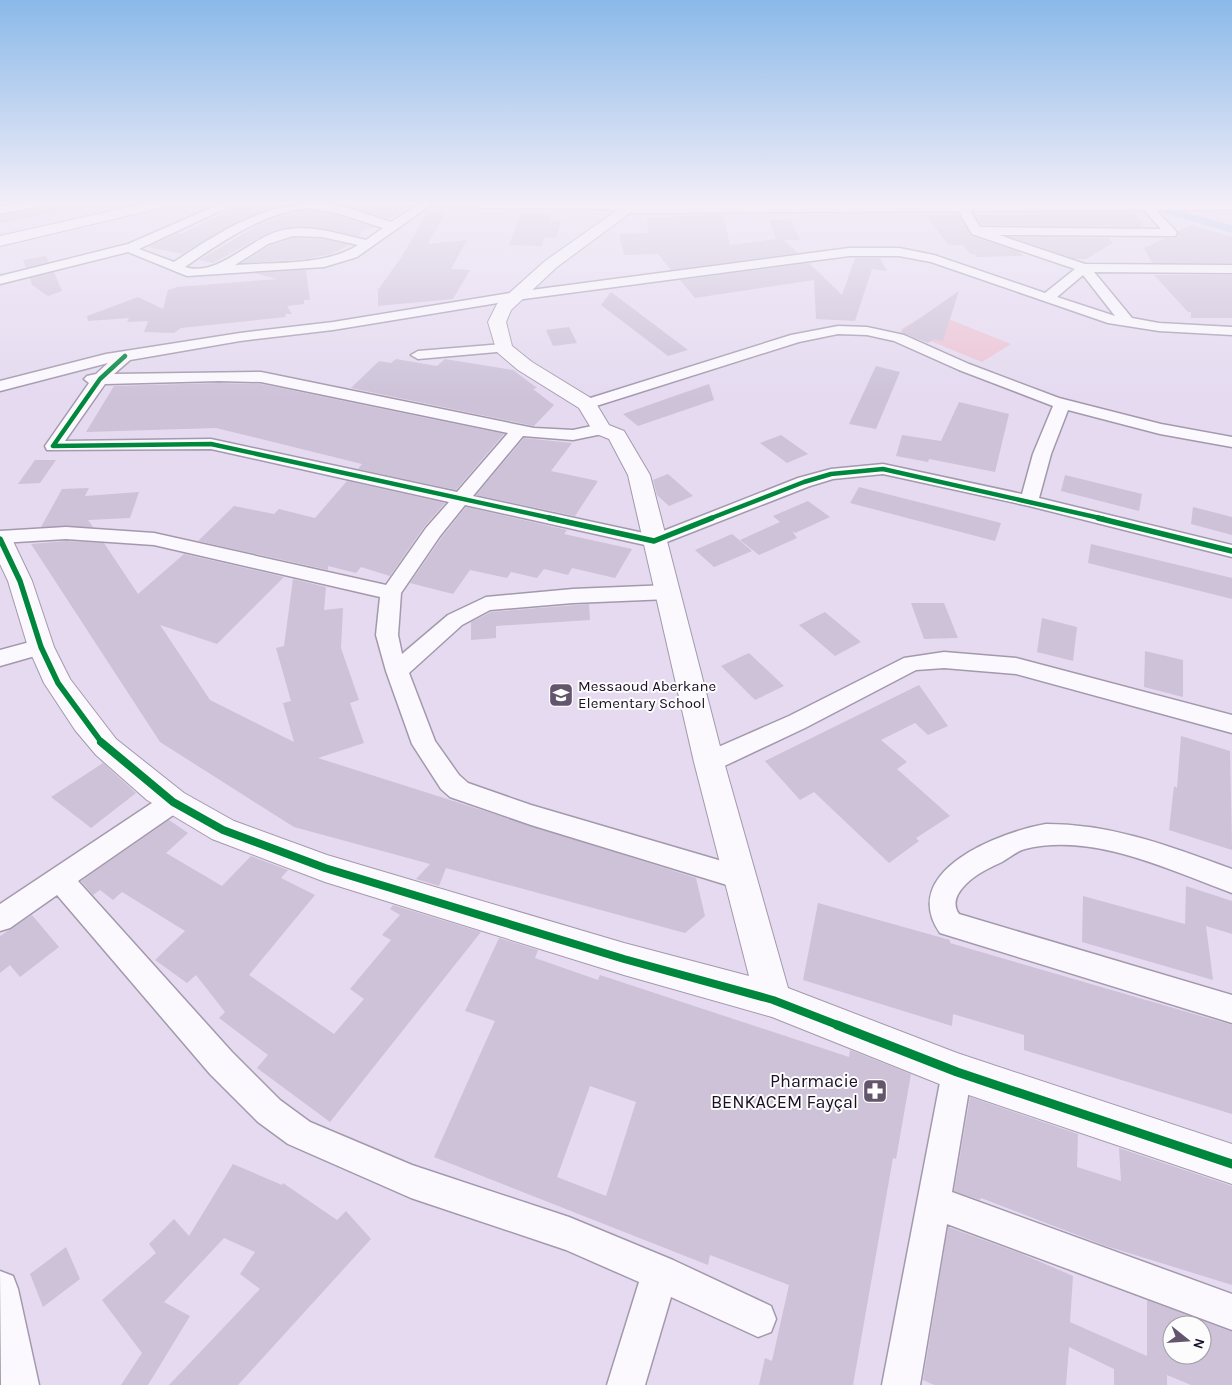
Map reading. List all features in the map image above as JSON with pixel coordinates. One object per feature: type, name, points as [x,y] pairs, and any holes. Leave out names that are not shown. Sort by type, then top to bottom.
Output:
[{"type":"street","points":[[0,280],[49,269]]},
{"type":"street","points":[[0,290],[69,269]]},
{"type":"street","points":[[178,269],[187,272],[249,269]]},
{"type":"street","points":[[218,271],[222,269]]},
{"type":"street","points":[[545,269],[503,308],[497,322],[503,348],[525,366],[587,404],[601,429]]},
{"type":"street","points":[[0,386],[31,379],[55,370],[164,349],[333,326],[516,296],[723,269]]},
{"type":"street","points":[[962,269],[1083,312],[1128,324],[1232,331]]},
{"type":"street","points":[[1047,298],[1083,269]]},
{"type":"street","points":[[1084,269],[1128,324]]},
{"type":"street","points":[[587,404],[796,338],[838,330],[867,331],[899,338],[1009,385],[1062,404],[1160,429],[1232,442]]},
{"type":"street","points":[[418,355],[503,348]]},
{"type":"street","points":[[155,379],[164,349]]},
{"type":"street","points":[[125,356],[100,379],[53,446],[211,444],[458,500],[654,541],[804,482],[831,474],[869,469],[883,470],[1029,501],[1232,551]]},
{"type":"street","points":[[31,379],[155,379],[224,375],[281,379],[520,429],[557,435],[573,435],[601,429],[616,435],[639,475],[710,762],[773,1000]]},
{"type":"street","points":[[1029,501],[1042,454],[1062,404]]},
{"type":"street","points":[[520,429],[458,500],[433,532],[391,593],[387,635],[397,671],[424,744],[450,782],[460,790],[530,815],[740,877]]},
{"type":"street","points":[[391,593],[176,542],[146,537],[102,533],[56,533],[0,538],[20,581],[40,647],[58,683],[101,740],[134,771],[172,802],[223,830],[325,868],[624,959],[773,1000],[957,1072],[1232,1164]]},
{"type":"street","points":[[397,671],[455,620],[486,604],[574,596],[669,592]]},
{"type":"street","points":[[0,658],[40,647]]},
{"type":"street","points":[[710,762],[797,722],[912,663],[944,660],[1016,666],[1232,724]]},
{"type":"street","points":[[0,919],[172,802]]},
{"type":"street","points":[[1232,881],[1166,856],[1119,842],[1057,835],[1021,840],[966,866],[948,886],[941,901],[944,917],[950,924],[1232,1008]]},
{"type":"street","points":[[60,880],[221,1063],[269,1111],[299,1133],[402,1178],[569,1234],[660,1272],[758,1319]]},
{"type":"street","points":[[901,1385],[957,1072]]},
{"type":"street","points":[[934,1202],[1232,1312]]},
{"type":"street","points":[[626,1385],[660,1272]]},
{"type":"street","points":[[0,1289],[20,1385]]},
{"type":"shaded area","points":[[931,312],[1011,344],[982,362],[901,329]]},
{"type":"building","points":[[393,269],[470,270],[453,299],[378,306],[378,290]]},
{"type":"building","points":[[766,269],[815,269],[842,295],[851,269],[886,269],[887,271],[872,269],[855,321],[816,319],[814,280],[695,298],[680,280]]},
{"type":"building","points":[[306,270],[310,300],[304,300],[304,304],[287,306],[292,314],[285,314],[286,317],[181,328],[174,333],[144,332],[148,321],[127,322],[129,318],[88,321],[87,316],[138,297],[163,309],[168,290],[177,287],[277,279],[254,273]]},
{"type":"building","points":[[54,272],[62,291],[48,296],[32,285],[30,278]]},
{"type":"building","points":[[1154,275],[1232,275],[1232,318],[1191,318],[1191,312],[1188,312]]},
{"type":"building","points":[[959,291],[943,341],[934,339],[928,343],[900,332]]},
{"type":"building","points":[[611,292],[688,350],[668,356],[601,305]]},
{"type":"building","points":[[569,327],[577,343],[553,346],[546,330]]},
{"type":"building","points":[[396,359],[437,366],[445,359],[513,370],[537,388],[533,389],[554,405],[534,426],[351,388],[379,361],[391,363]]},
{"type":"building","points":[[876,366],[900,372],[876,429],[849,424]]},
{"type":"building","points":[[219,383],[261,384],[504,434],[456,490],[358,469],[362,464],[216,428],[86,432],[114,386]]},
{"type":"building","points":[[709,384],[714,400],[638,426],[623,414]]},
{"type":"building","points":[[959,402],[1009,414],[995,472],[929,459],[928,462],[896,456],[902,435],[941,441]]},
{"type":"building","points":[[781,435],[808,454],[787,463],[760,443]]},
{"type":"building","points":[[524,438],[572,443],[551,471],[598,481],[575,516],[476,495]]},
{"type":"building","points":[[35,460],[56,460],[40,483],[18,484]]},
{"type":"building","points":[[668,474],[693,496],[669,506],[657,495],[653,480]]},
{"type":"building","points":[[1065,475],[1142,494],[1139,511],[1061,491]]},
{"type":"building","points":[[347,481],[445,503],[424,527],[390,576],[361,567],[356,573],[328,566],[328,570],[198,541],[234,506],[274,514],[279,509],[315,518]]},
{"type":"building","points":[[859,487],[1001,523],[995,541],[850,503]]},
{"type":"building","points":[[89,488],[85,496],[139,492],[130,518],[88,520],[93,527],[41,527],[62,489]]},
{"type":"building","points":[[808,501],[830,517],[795,533],[792,531],[797,538],[759,555],[740,540],[780,522],[773,516]]},
{"type":"building","points":[[466,507],[567,530],[564,534],[632,549],[615,578],[572,568],[568,575],[544,569],[537,578],[511,572],[507,578],[470,570],[453,594],[410,583],[442,537]]},
{"type":"building","points":[[1193,507],[1232,517],[1232,535],[1191,524]]},
{"type":"building","points":[[732,534],[752,551],[714,567],[695,550]]},
{"type":"building","points":[[66,541],[104,543],[138,594],[184,554],[284,577],[217,644],[160,625],[210,700],[294,742],[283,703],[291,701],[276,648],[284,646],[293,579],[326,587],[324,610],[343,608],[341,648],[359,700],[350,703],[364,743],[318,758],[696,878],[705,916],[685,933],[446,868],[439,886],[416,879],[430,864],[294,827],[160,742],[31,544]]},
{"type":"building","points":[[1091,544],[1232,578],[1232,599],[1088,563]]},
{"type":"building","points":[[911,603],[944,603],[958,638],[924,639]]},
{"type":"building","points":[[589,604],[590,620],[496,626],[496,638],[471,640],[471,622],[491,612]]},
{"type":"building","points":[[825,612],[861,642],[835,656],[799,625]]},
{"type":"building","points":[[1042,618],[1077,627],[1073,661],[1037,652]]},
{"type":"building","points":[[1145,651],[1183,660],[1183,697],[1144,687]]},
{"type":"building","points":[[749,653],[784,686],[755,700],[721,666]]},
{"type":"building","points":[[919,685],[948,726],[928,735],[915,723],[881,740],[907,762],[897,769],[950,816],[916,838],[919,841],[889,863],[814,792],[800,800],[765,761]]},
{"type":"building","points":[[1181,736],[1230,751],[1232,850],[1169,830],[1174,786],[1177,788]]},
{"type":"building","points":[[103,763],[136,793],[91,828],[51,797]]},
{"type":"building","points":[[169,820],[188,833],[166,853],[222,886],[251,856],[288,870],[281,878],[315,895],[249,975],[334,1034],[364,999],[350,989],[391,940],[382,935],[400,915],[390,909],[393,905],[481,932],[330,1122],[257,1068],[268,1055],[219,1018],[225,1012],[196,975],[187,983],[155,960],[185,931],[122,892],[113,900],[100,890],[93,895],[81,881]]},
{"type":"building","points":[[1186,886],[1232,901],[1232,934],[1206,926],[1213,980],[1082,942],[1083,896],[1185,924]]},
{"type":"building","points":[[818,903],[950,940],[950,943],[1232,1025],[1232,1114],[1024,1050],[1024,1035],[953,1014],[952,1026],[803,980]]},
{"type":"building","points":[[32,915],[59,947],[20,977],[10,965],[0,973],[0,936]]},
{"type":"building","points":[[499,938],[538,950],[535,958],[598,980],[600,975],[849,1057],[850,1050],[911,1074],[896,1159],[893,1158],[853,1385],[759,1385],[765,1358],[772,1361],[789,1285],[710,1255],[708,1265],[434,1157],[495,1021],[465,1011]],"holes":[[[590,1086],[636,1102],[606,1196],[557,1177]]]},
{"type":"building","points":[[970,1097],[1078,1134],[1077,1167],[1121,1181],[1119,1148],[1232,1186],[1232,1285],[1106,1246],[981,1198],[980,1200],[954,1191]]},
{"type":"building","points":[[233,1164],[282,1185],[283,1183],[337,1220],[346,1211],[371,1239],[238,1385],[169,1385],[260,1289],[240,1274],[255,1252],[224,1238],[164,1302],[190,1316],[148,1385],[121,1385],[142,1353],[102,1300],[156,1253],[149,1244],[174,1219],[189,1236]]},
{"type":"building","points":[[948,1227],[1022,1254],[1073,1276],[1070,1322],[1147,1356],[1147,1300],[1187,1315],[1162,1315],[1162,1365],[1212,1365],[1212,1324],[1232,1332],[1232,1385],[1191,1385],[1167,1375],[1167,1385],[1114,1385],[1114,1369],[1069,1347],[1066,1385],[934,1385],[923,1380]]},
{"type":"building","points":[[66,1247],[80,1279],[43,1307],[30,1274]]},
{"type":"cycle path","points":[[125,356],[100,379],[53,446],[211,444],[654,541],[804,482],[831,474],[883,469],[1029,501],[1232,551]]},
{"type":"cycle path","points":[[0,539],[20,581],[41,647],[58,683],[85,722],[106,747],[158,791],[173,802],[223,830],[325,868],[624,959],[773,1000],[957,1072],[1232,1164]]},
{"type":"place","name":"Messaoud Aberkane Elementary School","points":[[561,695]]},
{"type":"place","name":"Pharmacie BENKACEM Fayçal","points":[[875,1091]]}]
